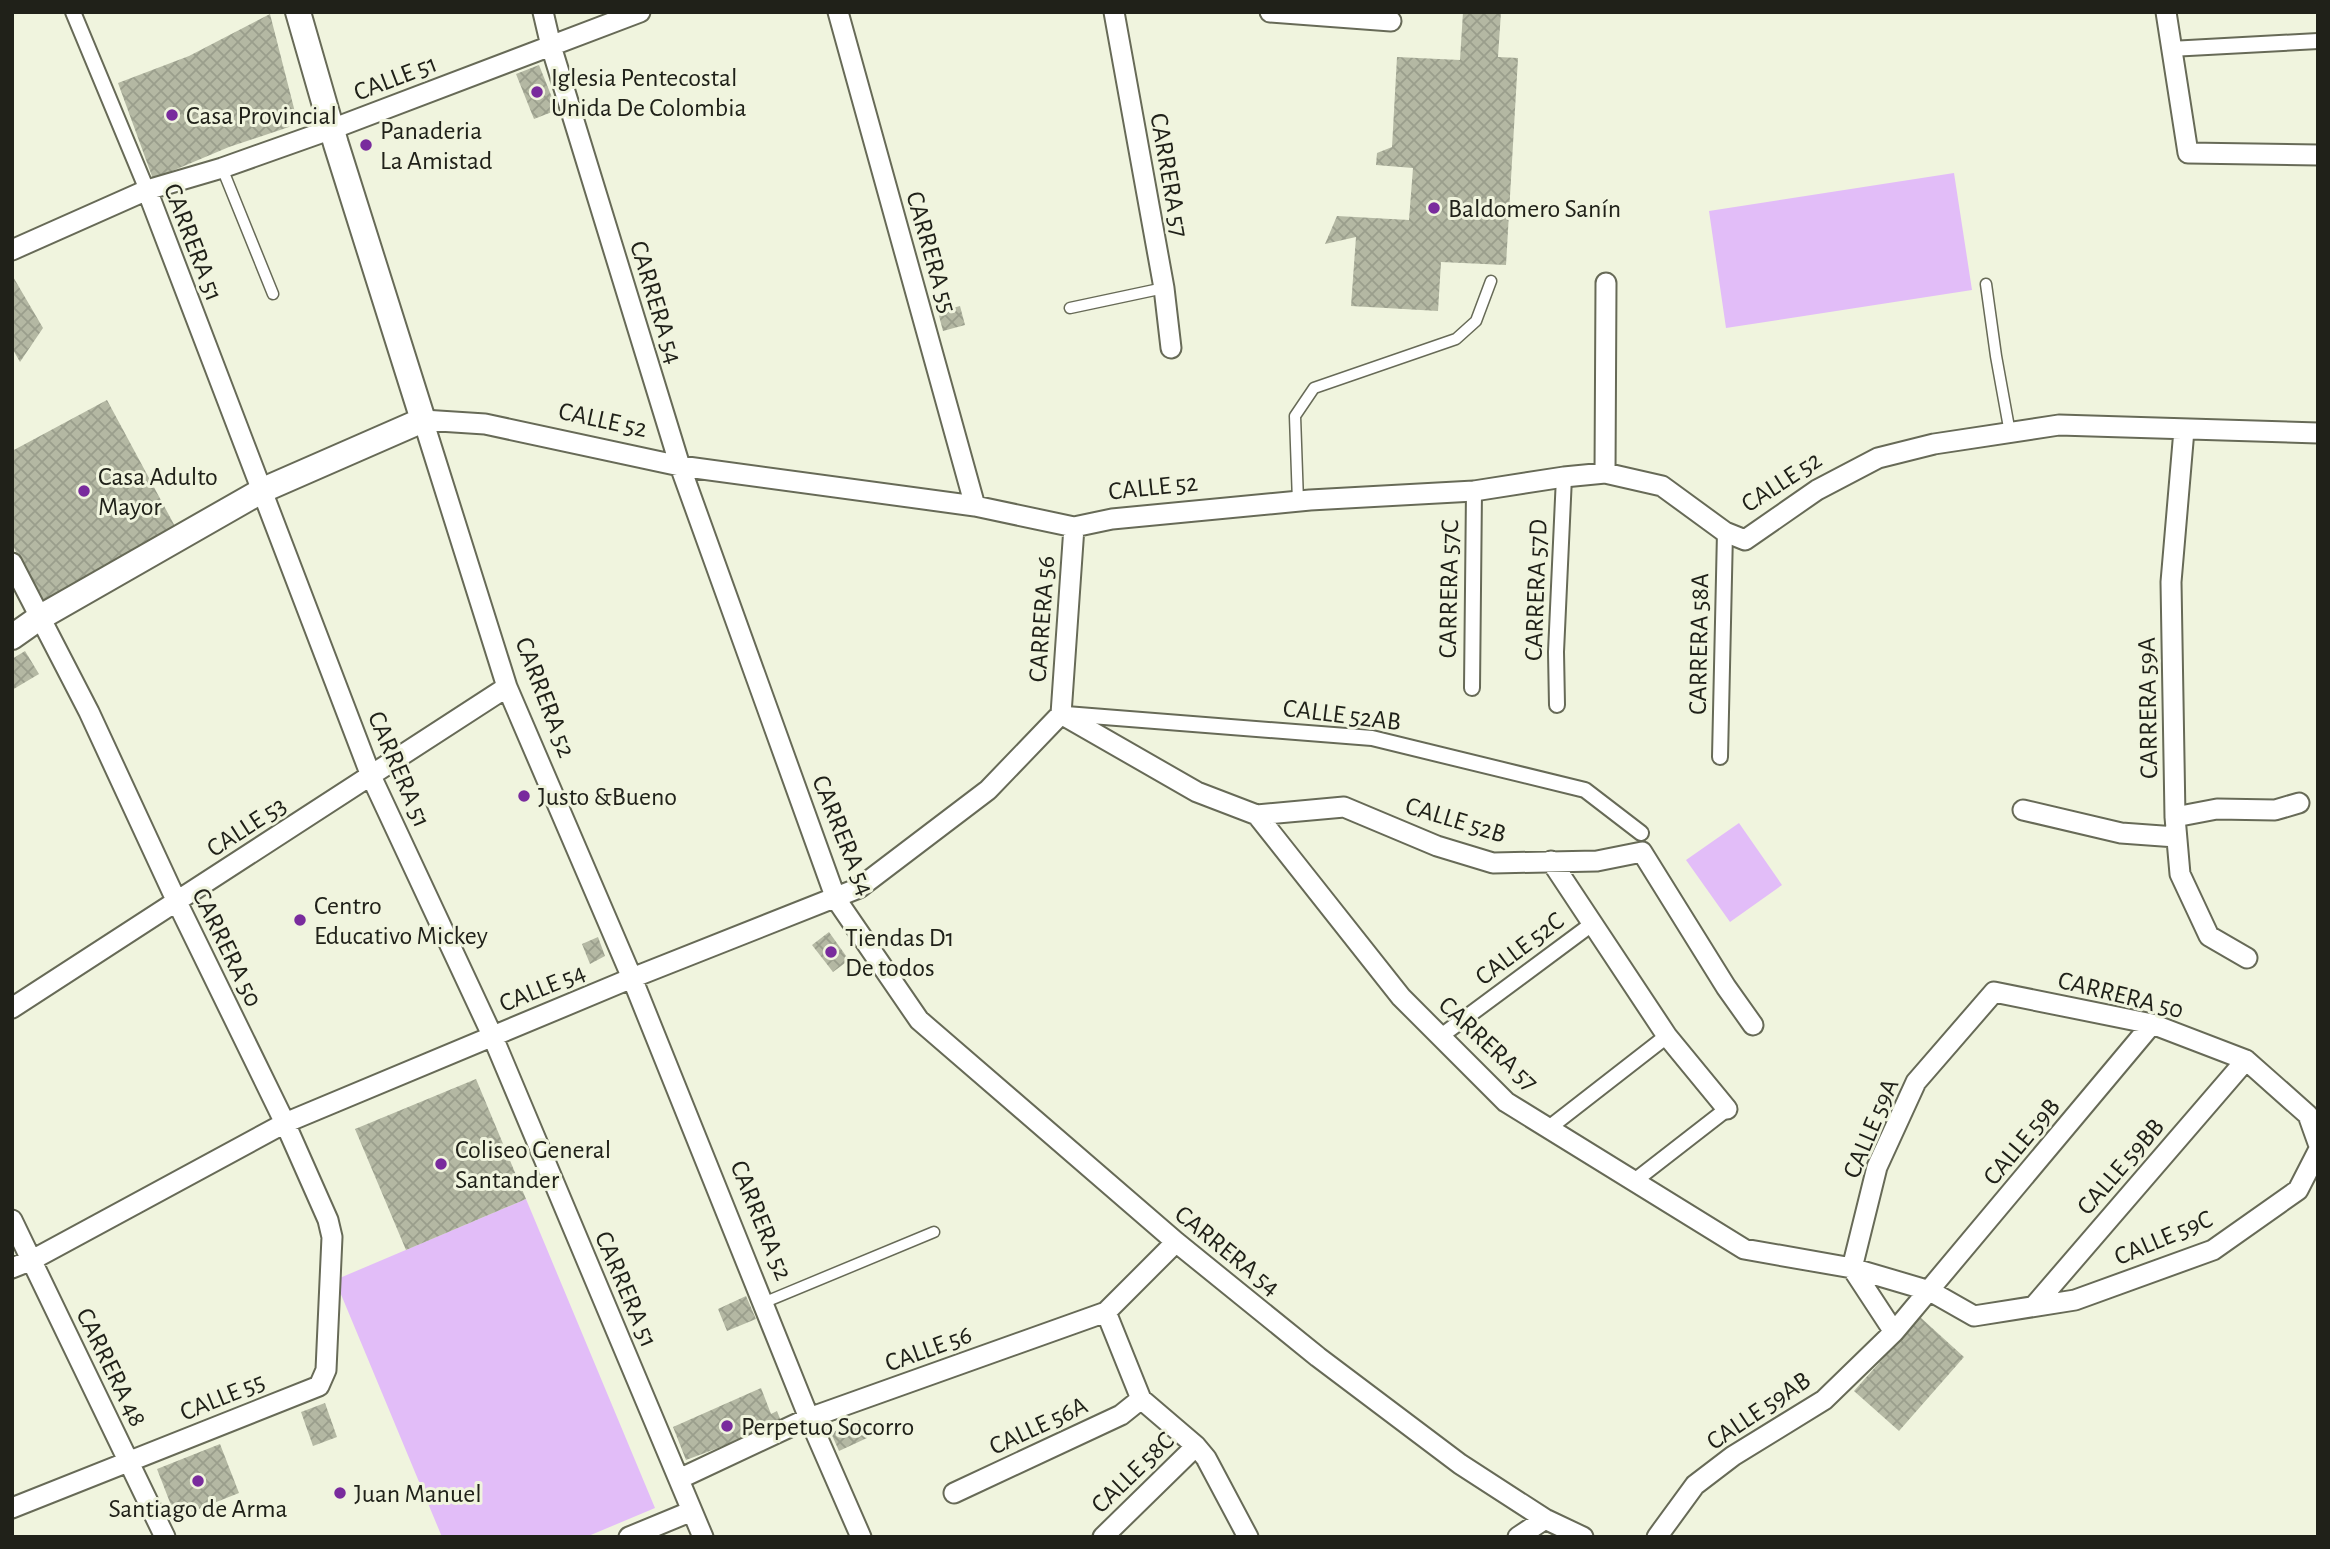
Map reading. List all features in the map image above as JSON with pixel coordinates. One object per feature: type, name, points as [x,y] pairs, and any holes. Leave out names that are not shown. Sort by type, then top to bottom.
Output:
[{"type":"street","name":"CARRERA 51","points":[[74,12],[147,190],[371,776],[492,1035],[703,1537]]},
{"type":"street","name":"CARRERA 52","points":[[298,12],[332,129],[507,687],[632,978],[861,1537]]},
{"type":"street","name":"CARRERA 54","points":[[543,12],[551,46],[680,466],[836,899],[919,1020],[1176,1242],[1318,1357],[1460,1464],[1545,1518],[1583,1537]]},
{"type":"street","name":"CALLE 51","points":[[12,250],[147,190],[222,168],[332,129],[640,12]]},
{"type":"street","name":"CARRERA 55","points":[[838,12],[975,506]]},
{"type":"street","name":"CARRERA 57","points":[[1114,12],[1164,288],[1171,348]]},
{"type":"street","points":[[1270,12],[1391,21]]},
{"type":"street","points":[[2165,12],[2188,153],[2318,155]]},
{"type":"street","points":[[2170,49],[2318,41]]},
{"type":"street","points":[[1605,473],[1606,283]]},
{"type":"street","name":"CALLE 52","points":[[12,637],[39,618],[263,491],[423,420],[485,424],[680,466],[975,506],[1074,527],[1112,519],[1298,502],[1474,491],[1605,473],[1662,486],[1725,532],[1745,540],[1817,490],[1878,458],[1934,444],[2059,425],[2318,433]]},
{"type":"street","name":"CARRERA 59A","points":[[2184,430],[2171,582],[2175,817],[2179,874],[2209,936],[2247,958]]},
{"type":"street","name":"CARRERA 57D","points":[[1557,705],[1556,652],[1564,477]]},
{"type":"street","name":"CARRERA 57C","points":[[1472,688],[1474,491]]},
{"type":"street","name":"CARRERA 56","points":[[1061,714],[1074,527]]},
{"type":"street","name":"CARRERA 58A","points":[[1720,757],[1725,532]]},
{"type":"street","name":"CARRERA 50","points":[[12,563],[89,712],[177,902],[285,1123],[328,1220],[332,1237],[326,1370]]},
{"type":"street","name":"CALLE 53","points":[[12,1008],[507,687]]},
{"type":"street","points":[[1061,714],[1197,792],[1257,815]]},
{"type":"street","name":"CALLE 54","points":[[12,1268],[32,1261],[285,1123],[492,1035],[859,888],[989,790],[1061,714]]},
{"type":"street","name":"CALLE 52AB","points":[[1061,714],[1373,738],[1585,790],[1641,843]]},
{"type":"street","points":[[2175,817],[2217,809],[2275,810],[2299,803]]},
{"type":"street","name":"CALLE 52B","points":[[1257,815],[1345,807],[1437,846],[1493,863],[1597,861],[1641,843]]},
{"type":"street","points":[[2023,810],[2121,833],[2176,837]]},
{"type":"street","name":"CARRERA 57","points":[[1257,815],[1401,997],[1506,1102],[1744,1249],[1852,1268],[1930,1291],[1974,1316],[2034,1306]]},
{"type":"street","points":[[1641,843],[1752,1025]]},
{"type":"street","points":[[1551,861],[1667,1036],[1727,1109],[1633,1182]]},
{"type":"street","name":"CALLE 52C","points":[[1441,1037],[1592,924]]},
{"type":"street","name":"CARRERA 50","points":[[1994,992],[2152,1024],[2246,1060],[2308,1115],[2318,1143]]},
{"type":"street","name":"CALLE 59A","points":[[1852,1268],[1877,1167],[1916,1082],[1994,992]]},
{"type":"street","name":"CALLE 59B","points":[[1930,1291],[2152,1024]]},
{"type":"street","points":[[1550,1128],[1667,1036]]},
{"type":"street","name":"CALLE 59BB","points":[[2034,1306],[2246,1060]]},
{"type":"street","name":"CALLE 59C","points":[[2034,1306],[2075,1300],[2213,1250],[2298,1190],[2318,1151]]},
{"type":"street","name":"CARRERA 48","points":[[12,1220],[165,1537]]},
{"type":"street","name":"CALLE 56","points":[[679,1479],[810,1418],[1106,1312],[1176,1242]]},
{"type":"street","points":[[1852,1268],[1894,1332]]},
{"type":"street","name":"CALLE 59AB","points":[[1657,1537],[1695,1485],[1733,1456],[1824,1400],[1894,1332],[1930,1291]]},
{"type":"street","points":[[1106,1312],[1141,1399],[1196,1446],[1206,1458],[1248,1537]]},
{"type":"street","name":"CALLE 55","points":[[12,1508],[319,1385],[326,1370]]},
{"type":"street","name":"CALLE 56A","points":[[954,1493],[1121,1415],[1141,1399]]},
{"type":"street","name":"CALLE 58C","points":[[1103,1537],[1196,1446]]},
{"type":"street","points":[[629,1537],[692,1511]]},
{"type":"street","points":[[1518,1537],[1545,1518]]},
{"type":"lane","points":[[222,168],[273,294]]},
{"type":"lane","points":[[1298,502],[1295,416],[1314,388],[1456,339],[1476,321],[1491,281]]},
{"type":"lane","points":[[1986,284],[2010,433]]},
{"type":"lane","points":[[1070,307],[1164,288]]},
{"type":"lane","points":[[764,1303],[934,1232]]},
{"type":"shaded area","points":[[1954,173],[1972,290],[1726,328],[1709,211]]},
{"type":"shaded area","points":[[1739,823],[1782,885],[1730,922],[1686,860]]},
{"type":"shaded area","points":[[526,1199],[655,1508],[586,1537],[442,1537],[335,1280]]},
{"type":"building","points":[[1463,12],[1501,12],[1498,57],[1518,58],[1506,265],[1441,262],[1438,311],[1351,306],[1356,237],[1325,244],[1337,216],[1409,220],[1413,168],[1376,165],[1377,153],[1392,147],[1397,57],[1460,60]]},
{"type":"building","points":[[270,14],[298,124],[229,147],[153,179],[118,83],[189,56]]},
{"type":"building","name":"Iglesia Pentecostal Unida De Colombia","points":[[539,65],[557,110],[534,119],[516,74]]},
{"type":"building","points":[[12,275],[43,328],[20,362],[12,348]]},
{"type":"building","points":[[960,306],[965,325],[943,331],[938,312]]},
{"type":"building","name":"Casa Adulto Mayor","points":[[107,400],[177,530],[42,603],[12,544],[12,451]]},
{"type":"building","points":[[25,651],[39,674],[12,690],[12,659]]},
{"type":"building","name":"Tiendas D1 De todos","points":[[829,932],[849,960],[833,972],[812,945]]},
{"type":"building","points":[[598,937],[605,956],[590,964],[582,944]]},
{"type":"building","name":"Coliseo General Santander","points":[[476,1079],[526,1199],[406,1250],[355,1129]]},
{"type":"building","points":[[746,1296],[756,1319],[727,1331],[718,1309]]},
{"type":"building","points":[[1920,1317],[1964,1357],[1899,1431],[1854,1391]]},
{"type":"building","name":"Perpetuo Socorro","points":[[761,1388],[771,1414],[777,1411],[782,1424],[686,1460],[673,1427]]},
{"type":"building","points":[[325,1403],[337,1437],[313,1446],[301,1412]]},
{"type":"building","points":[[859,1420],[867,1438],[839,1451],[831,1433]]},
{"type":"building","name":"Santiago de Arma","points":[[220,1444],[239,1493],[176,1518],[157,1469]]},
{"type":"place","name":"Iglesia Pentecostal Unida De Colombia","points":[[537,92]]},
{"type":"place","name":"Casa Provincial","points":[[172,115]]},
{"type":"place","name":"Panaderia La Amistad","points":[[366,145]]},
{"type":"place","name":"Baldomero Sanín","points":[[1434,208]]},
{"type":"place","name":"Casa Adulto Mayor","points":[[84,491]]},
{"type":"place","name":"Justo &Bueno","points":[[524,796]]},
{"type":"place","name":"Centro Educativo Mickey","points":[[300,920]]},
{"type":"place","name":"Tiendas D1 De todos","points":[[831,952]]},
{"type":"place","name":"Coliseo General Santander","points":[[441,1164]]},
{"type":"place","name":"Perpetuo Socorro","points":[[727,1426]]},
{"type":"place","name":"Santiago de Arma","points":[[198,1481]]},
{"type":"place","name":"Juan Manuel","points":[[340,1493]]}]
